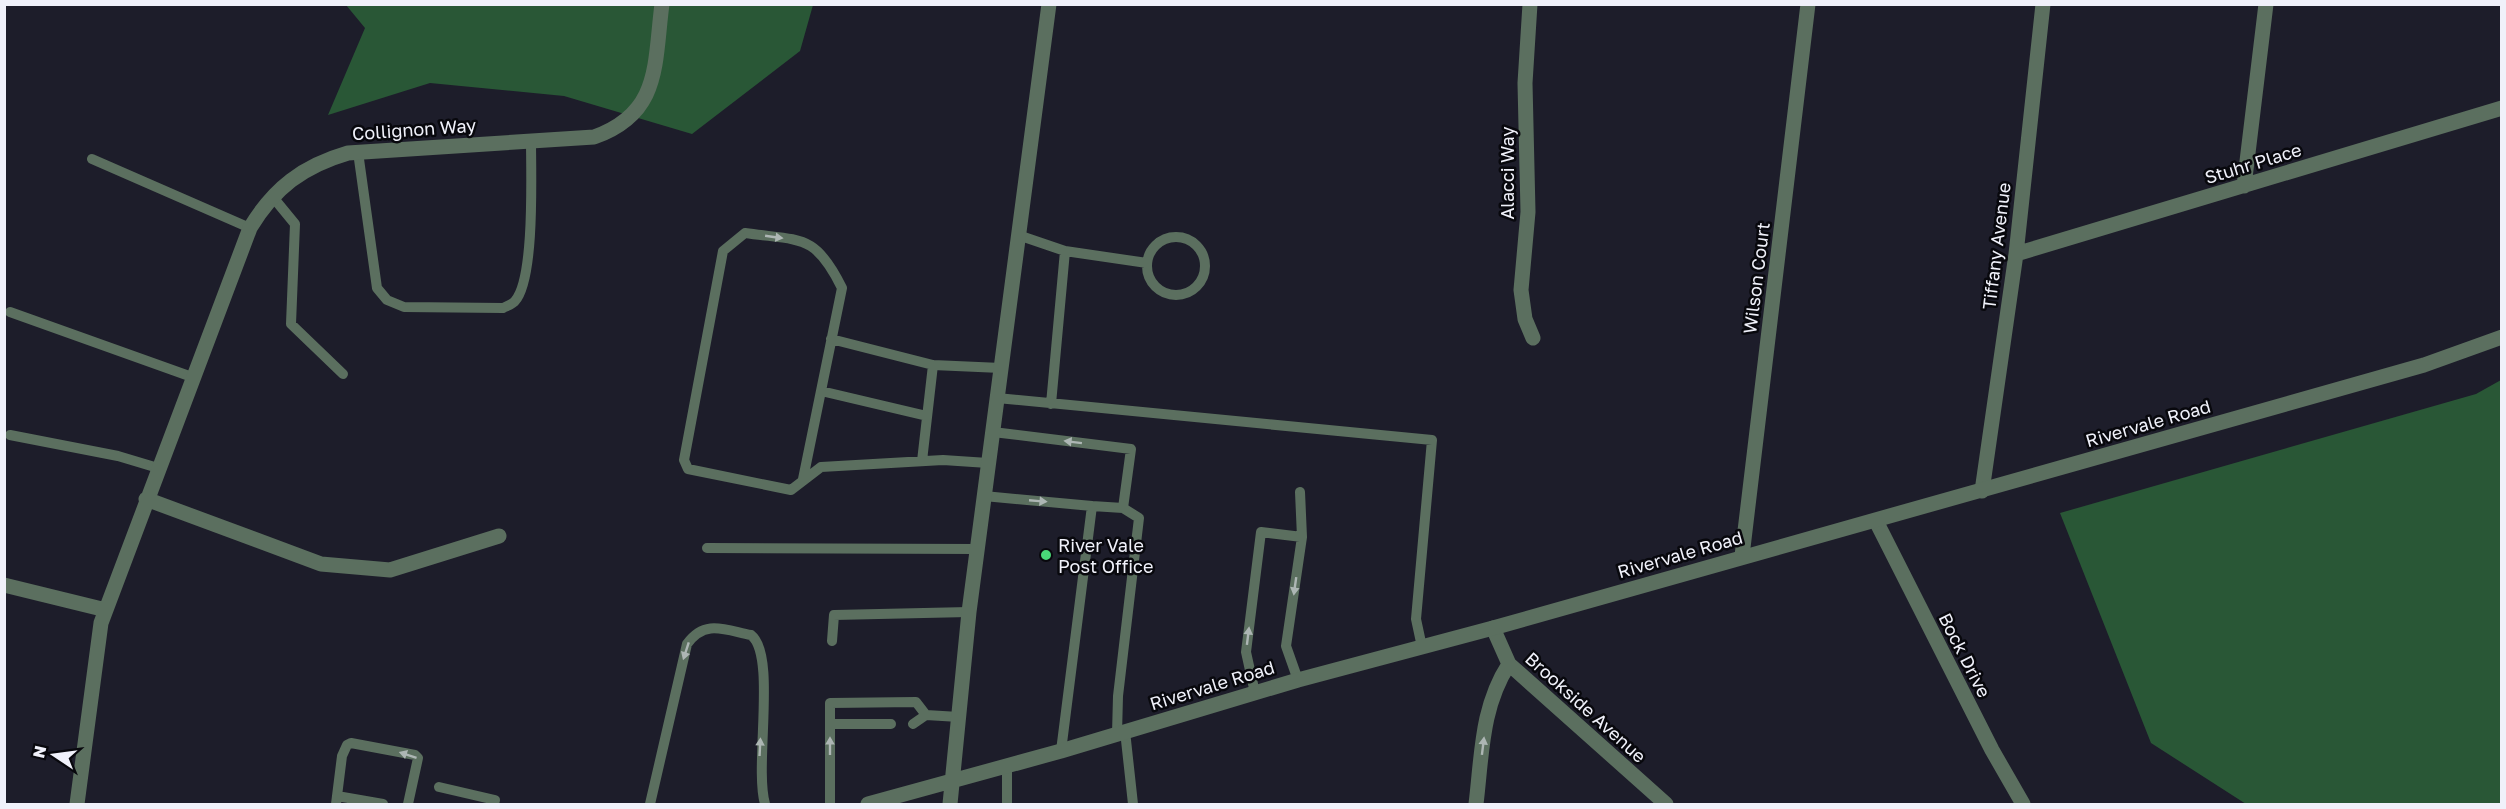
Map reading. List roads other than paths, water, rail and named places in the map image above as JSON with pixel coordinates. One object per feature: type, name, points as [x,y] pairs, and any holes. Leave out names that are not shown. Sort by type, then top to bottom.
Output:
[{"type":"street","name":"Collignon Way","points":[[77,804],[101,622],[250,228],[272,196],[308,168],[322,161],[357,152],[594,137],[614,130],[643,104],[651,87],[662,4]]},
{"type":"street","points":[[950,804],[969,612],[1049,4]]},
{"type":"street","name":"Alacci Way","points":[[1530,4],[1526,83],[1528,212],[1521,290],[1525,319],[1533,338]]},
{"type":"street","name":"Wilson Court","points":[[1742,556],[1808,4]]},
{"type":"street","name":"Tiffany Avenue","points":[[1982,491],[2016,254],[2043,4]]},
{"type":"street","points":[[2244,186],[2266,4]]},
{"type":"street","name":"Stuhr Place","points":[[2016,254],[2502,108]]},
{"type":"street","name":"Rivervale Road","points":[[868,804],[1061,751],[1298,680],[1876,521],[2424,365],[2502,337]]},
{"type":"street","points":[[146,499],[321,564],[390,570],[499,536]]},
{"type":"street","name":"Bock Drive","points":[[1876,521],[1992,750],[2023,804]]},
{"type":"street","points":[[4,585],[106,610]]},
{"type":"street","name":"Brookside Avenue","points":[[1493,628],[1509,664],[1666,804]]},
{"type":"street","points":[[1476,804],[1489,703],[1495,686],[1509,664]]},
{"type":"lane","points":[[357,152],[377,288],[387,300],[404,307],[504,308],[515,302],[522,290],[530,232],[531,141]]},
{"type":"lane","points":[[92,159],[250,228]]},
{"type":"lane","points":[[272,196],[295,224],[291,324],[343,374]]},
{"type":"lane","points":[[803,479],[843,288],[829,261],[808,242],[745,232],[723,251],[685,465],[688,469],[791,490],[820,466],[922,461],[988,463]]},
{"type":"lane","points":[[1018,235],[1065,251],[1147,263]]},
{"type":"lane","points":[[1174,236],[1184,237],[1200,248],[1206,268],[1197,286],[1190,292],[1173,295],[1156,287],[1147,272],[1147,263],[1155,244],[1174,236]]},
{"type":"lane","points":[[1051,404],[1065,251]]},
{"type":"lane","points":[[10,312],[192,377]]},
{"type":"lane","points":[[831,339],[933,365],[1001,368]]},
{"type":"lane","points":[[922,461],[933,365]]},
{"type":"lane","points":[[821,391],[927,417]]},
{"type":"lane","points":[[997,398],[1432,440],[1416,619],[1422,647]]},
{"type":"lane","points":[[993,432],[1131,449],[1122,508]]},
{"type":"lane","points":[[10,435],[118,456],[158,468]]},
{"type":"lane","points":[[1298,680],[1286,645],[1302,537],[1300,492]]},
{"type":"lane","points":[[984,496],[1122,508],[1139,518],[1118,696],[1121,733],[1133,804]]},
{"type":"lane","points":[[1061,751],[1092,506]]},
{"type":"lane","points":[[1255,693],[1246,652],[1261,532],[1302,537]]},
{"type":"lane","points":[[707,548],[977,549]]},
{"type":"lane","points":[[832,641],[834,615],[969,612]]},
{"type":"lane","points":[[651,804],[687,644],[696,632],[706,627],[751,635],[760,646],[764,672],[760,759],[761,791],[765,804]]},
{"type":"lane","points":[[830,804],[830,703],[915,702],[926,715]]},
{"type":"lane","points":[[914,724],[926,715],[959,717]]},
{"type":"lane","points":[[830,724],[891,724]]},
{"type":"lane","points":[[383,804],[336,800],[342,756],[347,745],[351,743],[415,754],[418,758],[408,804]]},
{"type":"lane","points":[[1007,766],[1007,804]]},
{"type":"lane","points":[[439,787],[495,800],[494,804]]},
{"type":"place","name":"River Vale Post Office","points":[[1046,555]]}]
